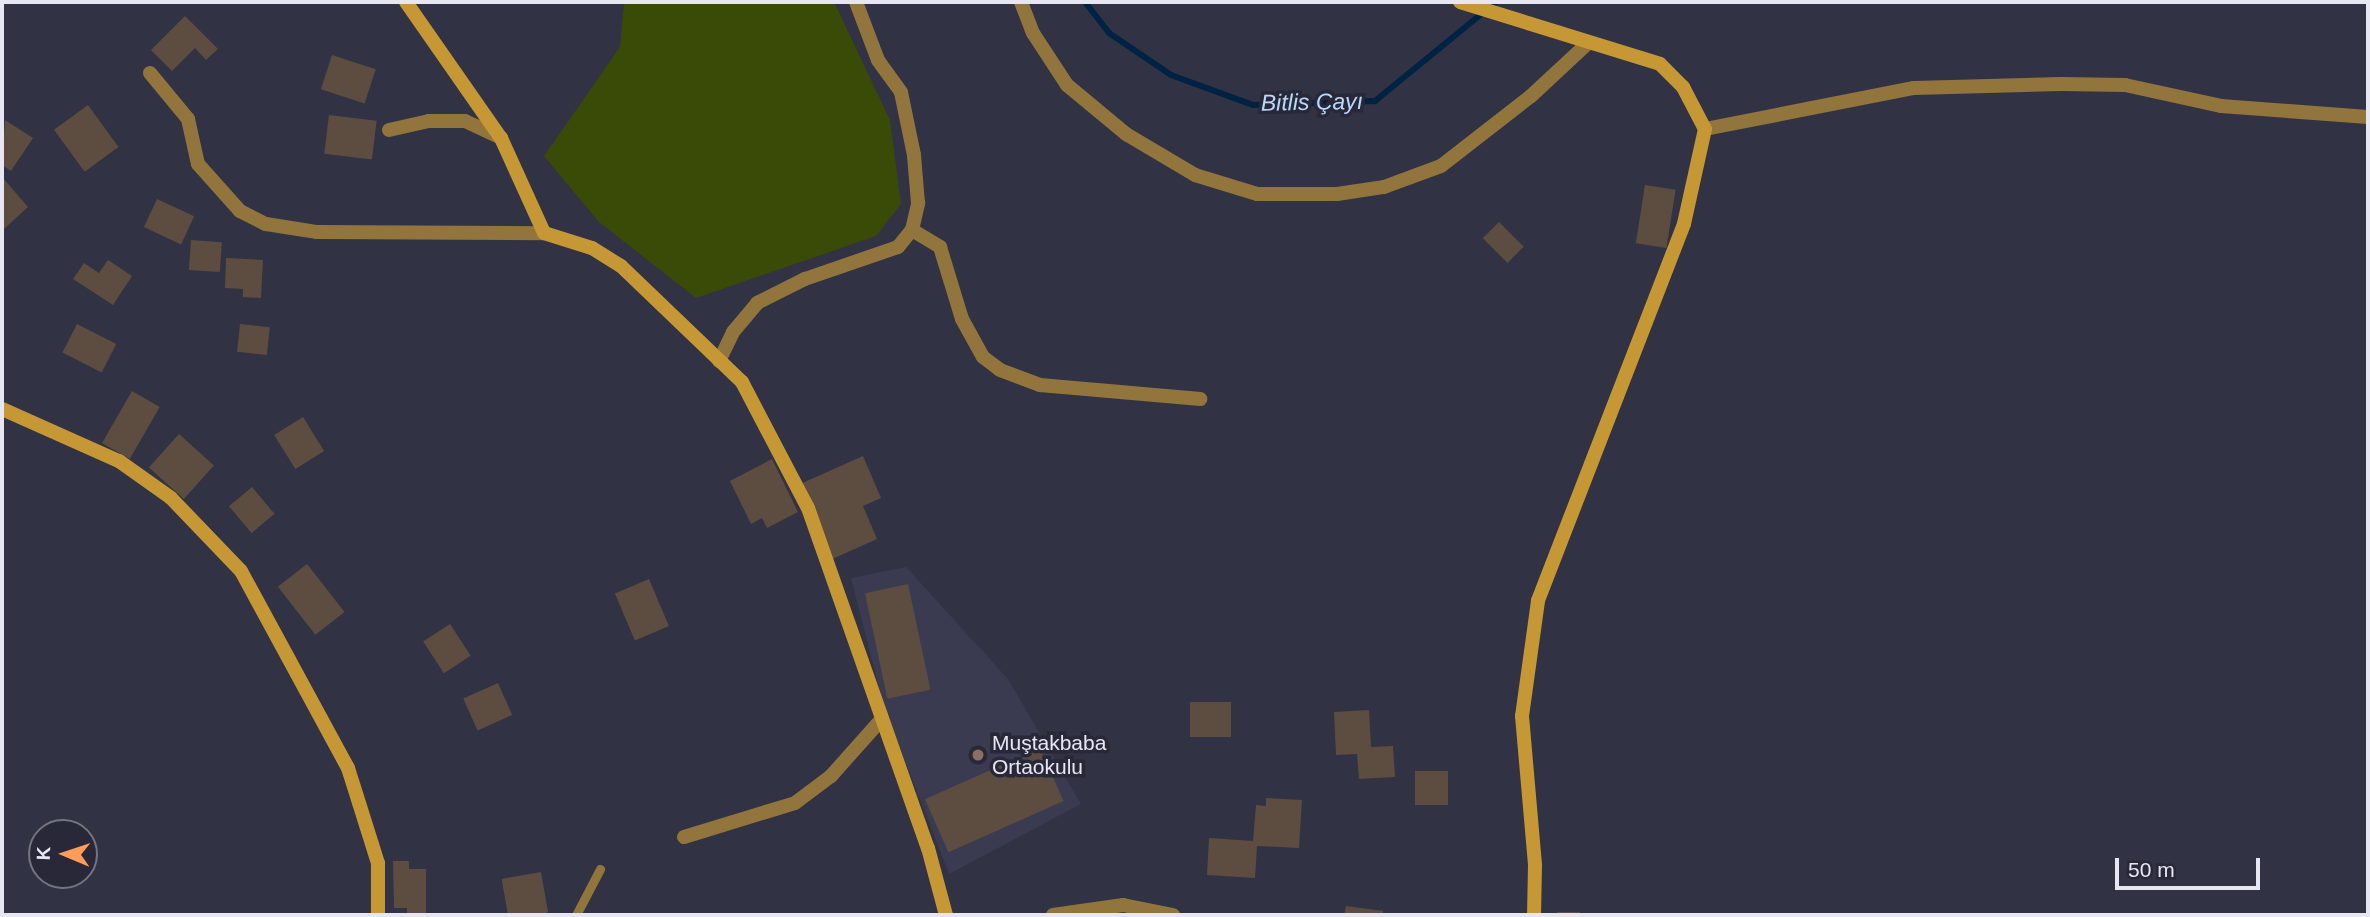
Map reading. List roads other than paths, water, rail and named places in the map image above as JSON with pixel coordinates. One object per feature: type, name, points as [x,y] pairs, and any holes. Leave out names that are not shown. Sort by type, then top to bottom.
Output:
[{"type":"street","points":[[405,2],[501,138],[544,233]]},
{"type":"street","points":[[719,360],[733,332],[757,303],[805,279],[898,247],[912,230],[918,203],[914,155],[901,93],[878,60],[856,2]]},
{"type":"street","points":[[1021,2],[1033,33],[1067,85],[1126,134],[1195,175],[1257,194],[1337,194],[1384,187],[1441,166],[1531,96],[1588,43]]},
{"type":"street","points":[[1460,2],[1555,34],[1661,64],[1683,88],[1705,129],[1684,224],[1538,601],[1522,716],[1535,865],[1534,915]]},
{"type":"street","points":[[150,73],[188,119],[198,164],[240,211],[266,224],[317,232],[544,233],[592,248],[621,266],[741,382],[808,508],[880,722],[928,848],[946,915]]},
{"type":"street","points":[[1705,129],[1914,88],[2061,84],[2126,85],[2221,106],[2368,117]]},
{"type":"street","points":[[389,130],[429,121],[465,121],[501,138]]},
{"type":"street","points":[[912,230],[940,247],[962,319],[983,357],[1000,370],[1040,386],[1200,400]]},
{"type":"street","points":[[2,409],[119,461],[172,498],[241,571],[348,768],[378,863],[378,915]]},
{"type":"street","points":[[684,837],[795,803],[831,776],[880,722]]},
{"type":"street","points":[[1053,915],[1123,905],[1173,915]]},
{"type":"lane","points":[[576,915],[600,869]]},
{"type":"waterway","name":"Bitlis Çayı","points":[[1085,2],[1109,33],[1171,75],[1253,105],[1375,101],[1496,2]]},
{"type":"place","name":"Muştakbaba Ortaokulu","points":[[978,755]]}]
